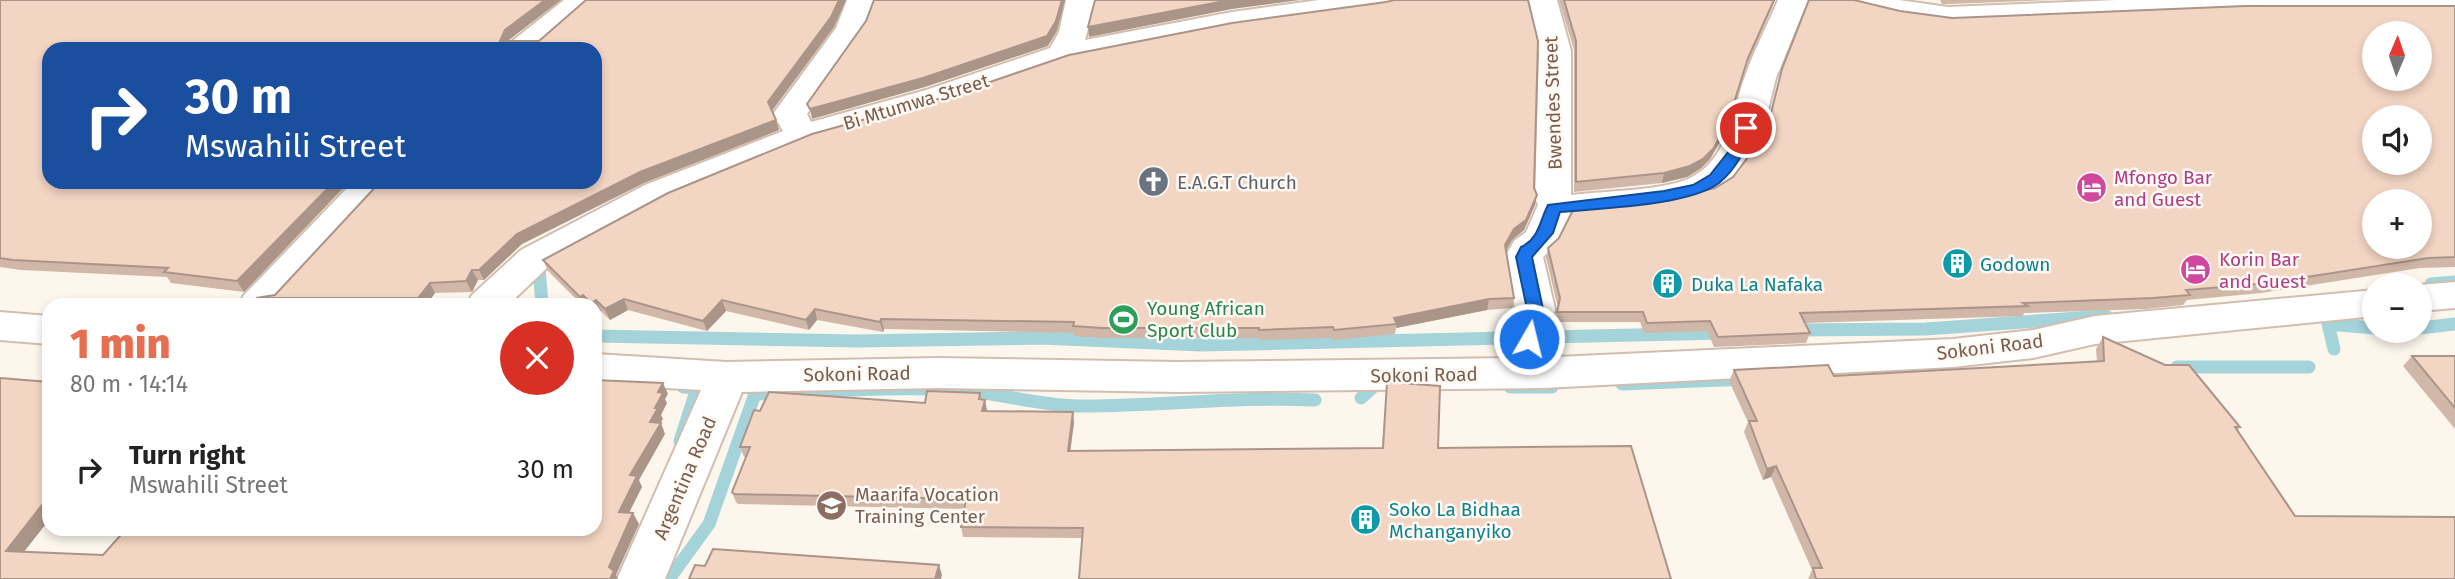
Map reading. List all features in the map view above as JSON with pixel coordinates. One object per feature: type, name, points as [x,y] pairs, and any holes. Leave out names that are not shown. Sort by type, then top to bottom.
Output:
[{"type":"street","points":[[531,42],[583,0]]},
{"type":"street","points":[[802,135],[790,114],[851,29],[862,0]]},
{"type":"street","points":[[1062,54],[1074,32],[1081,0]]},
{"type":"street","name":"Bi Mtumwa Street","points":[[492,298],[534,259],[658,193],[802,135],[938,97],[1062,54],[1232,21],[1385,0]]},
{"type":"street","name":"Bwendes Street","points":[[1542,0],[1555,51],[1553,198],[1556,206]]},
{"type":"street","points":[[1544,373],[1529,339],[1535,309],[1524,257],[1527,250],[1534,247],[1545,233],[1556,206],[1664,196],[1698,188],[1716,178],[1743,142],[1760,78],[1793,0]]},
{"type":"street","points":[[1857,0],[1917,13],[1948,16],[2214,5],[2455,4]]},
{"type":"street","points":[[263,298],[366,189]]},
{"type":"street","points":[[2432,297],[2455,295]]},
{"type":"street","name":"Sokoni Road","points":[[602,369],[727,377],[938,373],[1177,377],[1544,373],[1953,353],[2033,344],[2095,330],[2362,304]]},
{"type":"street","points":[[0,326],[42,329]]},
{"type":"street","name":"Argentina Road","points":[[641,579],[727,377]]},
{"type":"building","points":[[0,0],[545,0],[505,30],[500,41],[539,41],[586,0],[839,0],[831,17],[768,102],[776,120],[640,172],[517,234],[479,270],[472,270],[466,281],[430,283],[418,298],[256,298],[275,295],[373,189],[602,189],[602,42],[42,42],[42,189],[327,189],[237,281],[164,272],[168,268],[0,258]]},
{"type":"building","points":[[874,0],[1062,0],[1056,21],[1047,36],[923,78],[810,109],[807,104],[866,21]]},
{"type":"building","points":[[1095,0],[1230,0],[1088,27]]},
{"type":"building","points":[[1528,0],[1538,41],[1534,188],[1537,195],[1526,220],[1514,229],[1505,245],[1514,298],[1489,299],[1394,318],[1397,324],[1334,330],[1333,327],[1259,330],[1102,328],[1073,326],[1074,322],[881,319],[880,322],[815,309],[806,320],[722,300],[703,321],[624,299],[605,309],[602,306],[602,298],[586,298],[583,295],[580,297],[543,260],[668,193],[812,134],[949,96],[1069,55],[1232,23],[1386,2]]},
{"type":"building","points":[[1564,0],[1774,0],[1748,58],[1727,125],[1713,149],[1703,159],[1690,166],[1664,173],[1576,182],[1576,41]]},
{"type":"building","points":[[1809,0],[1854,0],[1900,11],[1952,18],[2245,6],[2455,6],[2455,257],[2432,258],[2432,189],[2362,189],[2362,259],[2422,259],[2269,283],[2186,290],[2190,295],[2023,303],[2028,306],[1800,313],[1810,333],[1718,337],[1710,321],[1647,323],[1643,312],[1557,312],[1560,298],[1548,248],[1559,238],[1573,210],[1668,199],[1715,188],[1733,177],[1766,133],[1782,69]]},
{"type":"building","points":[[2103,337],[2165,365],[2189,365],[2240,427],[2235,427],[2295,516],[2455,517],[2455,579],[1816,579],[1813,568],[1822,568],[1776,466],[1767,469],[1749,421],[1757,421],[1734,370],[1828,365],[1834,376],[2104,361]]},
{"type":"building","points":[[2412,356],[2455,356],[2455,408]]},
{"type":"building","points":[[0,378],[42,381],[42,505],[6,551],[103,555],[120,536],[602,536],[602,380],[663,383],[658,392],[663,393],[655,408],[658,408],[650,422],[661,423],[630,475],[637,476],[619,512],[633,513],[609,567],[614,571],[610,579],[0,579]]},
{"type":"building","points":[[1387,382],[1440,386],[1438,448],[1631,446],[1671,579],[1079,579],[1083,528],[961,527],[966,499],[732,492],[750,447],[740,447],[754,410],[760,411],[769,392],[925,403],[927,391],[980,393],[979,399],[985,400],[982,411],[1073,412],[1068,451],[1383,448]]},
{"type":"building","points":[[713,549],[939,565],[935,579],[689,579],[695,565],[705,566]]},
{"type":"waterway","points":[[542,298],[539,268],[546,263]]},
{"type":"waterway","points":[[2432,284],[2455,282]]},
{"type":"waterway","points":[[1792,330],[1926,329],[2106,316]]},
{"type":"waterway","points":[[2334,349],[2328,324],[2362,327]]},
{"type":"waterway","points":[[2432,327],[2455,324]]},
{"type":"waterway","points":[[602,336],[857,341],[1041,338],[1201,345],[1725,333]]},
{"type":"waterway","points":[[2177,367],[2309,367]]},
{"type":"waterway","points":[[1361,398],[1382,379]]},
{"type":"waterway","points":[[1622,384],[1747,379]]},
{"type":"waterway","points":[[680,441],[697,388],[683,387]]},
{"type":"waterway","points":[[1510,387],[1552,387]]},
{"type":"waterway","points":[[669,579],[709,524],[755,394],[931,389],[971,391],[1077,406],[1255,399],[1315,400]]},
{"type":"place","name":"E.A.G.T Church","points":[[1154,182]]},
{"type":"place","name":"Mfongo Bar and Guest","points":[[2091,188]]},
{"type":"place","name":"Godown","points":[[1957,264]]},
{"type":"place","name":"Korin Bar and Guest","points":[[2196,270]]},
{"type":"place","name":"Duka La Nafaka","points":[[1668,284]]},
{"type":"place","name":"Young African Sport Club","points":[[1124,319]]},
{"type":"place","name":"Maarifa Vocation Training Center","points":[[832,505]]},
{"type":"place","name":"Soko La Bidhaa Mchanganyiko","points":[[1366,520]]},
{"type":"route","points":[[1529,339],[1535,309],[1524,257],[1527,250],[1534,247],[1545,233],[1553,208],[1664,196],[1698,188],[1716,178],[1743,142],[1746,128]]}]
